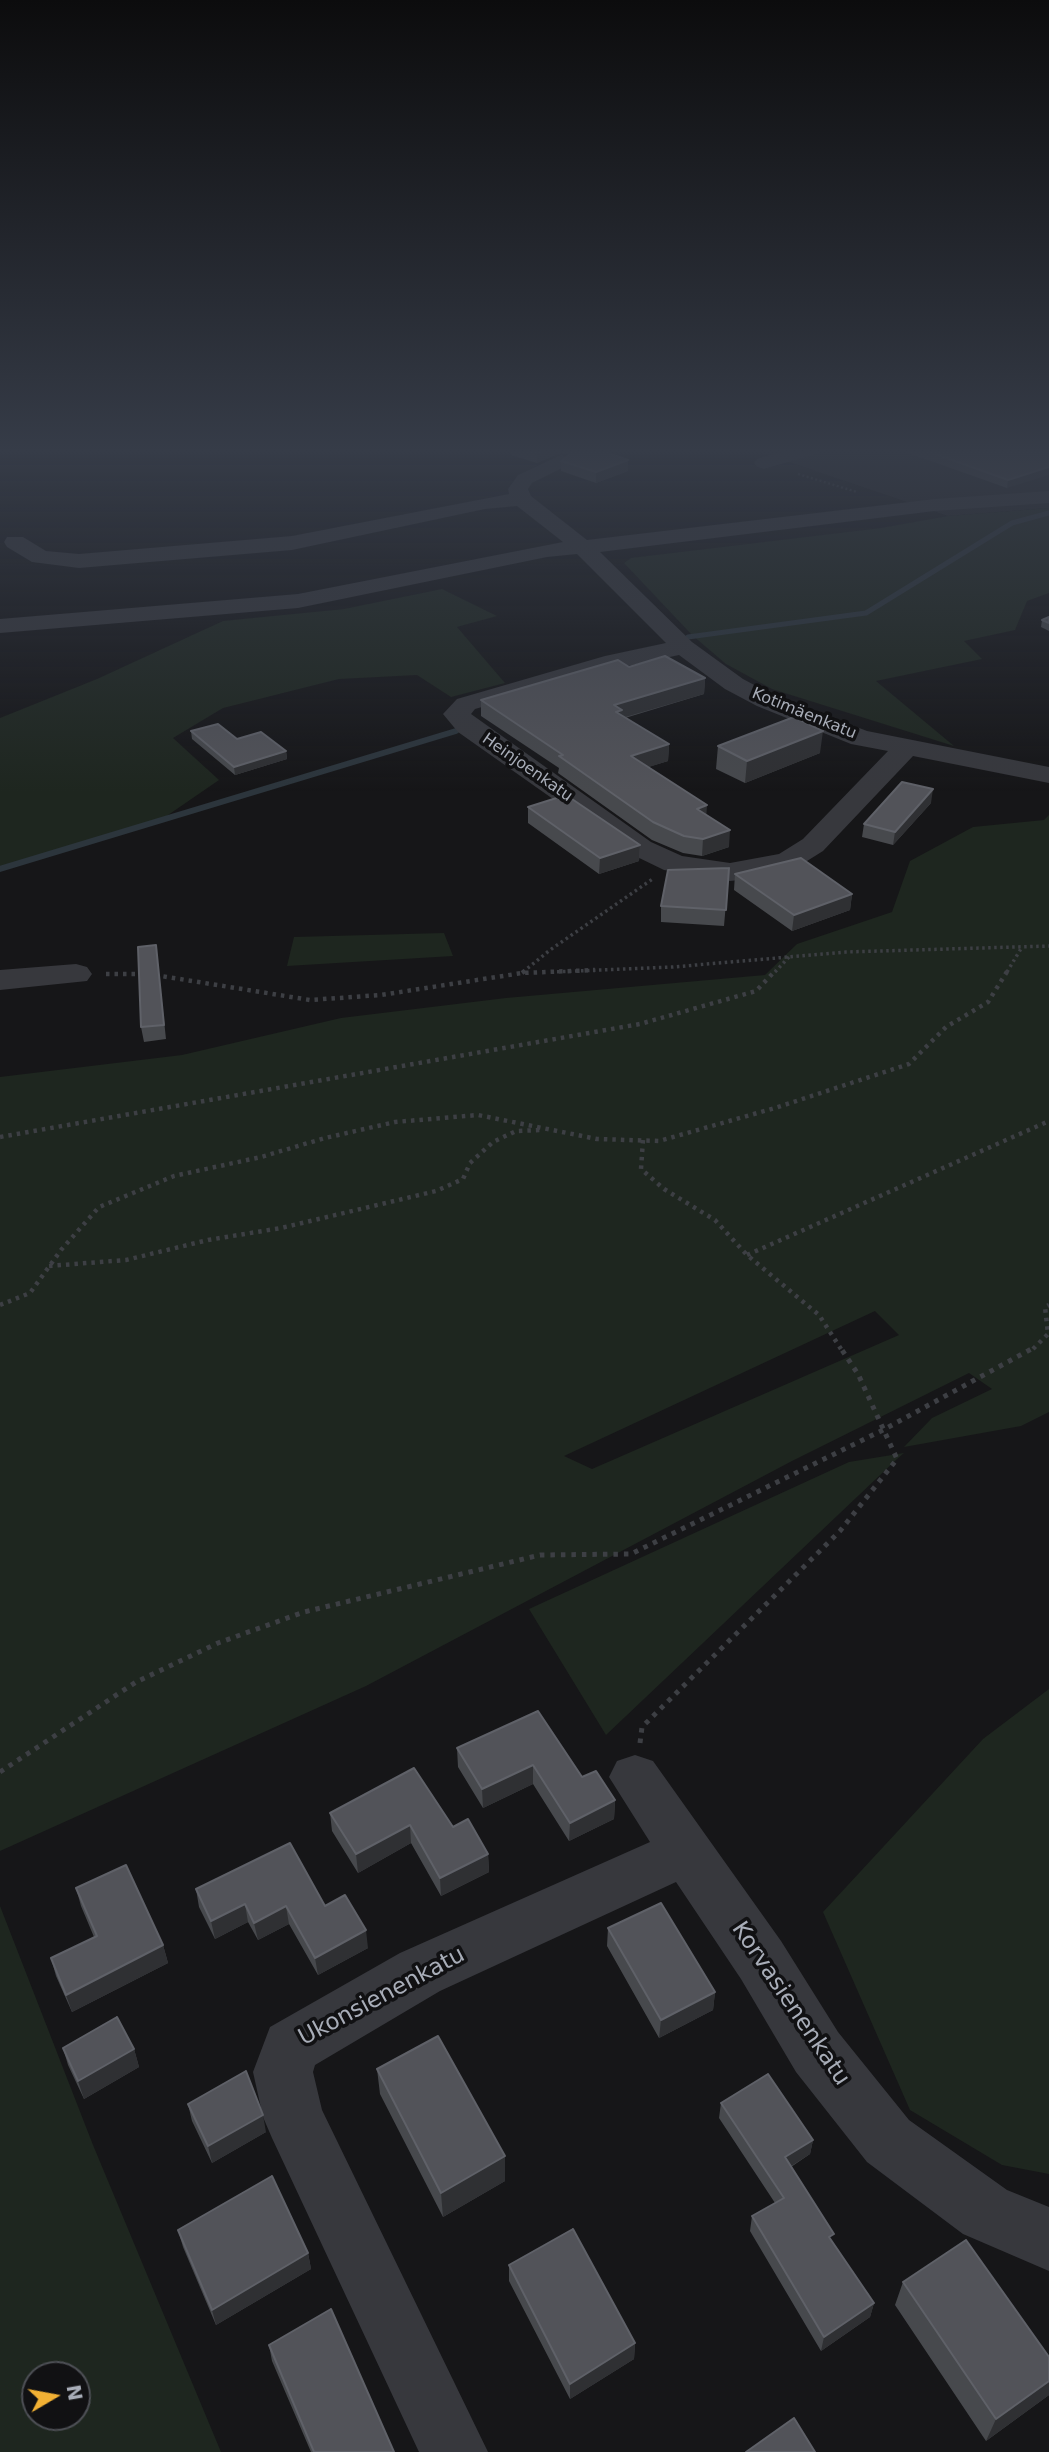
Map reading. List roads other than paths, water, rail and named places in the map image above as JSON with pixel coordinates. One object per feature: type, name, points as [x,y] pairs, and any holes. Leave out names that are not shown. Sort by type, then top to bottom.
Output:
[{"type":"street","points":[[0,626],[308,600],[473,563]]},
{"type":"street","name":"Kotimäenkatu","points":[[599,563],[683,648],[734,684],[766,701],[860,738],[905,749],[1049,775]]},
{"type":"street","name":"Heinjoenkatu","points":[[683,648],[614,661],[466,704],[456,714],[467,726],[641,848],[675,864],[730,872],[757,869],[789,860],[813,845],[905,749]]},
{"type":"street","points":[[0,980],[76,974]]},
{"type":"street","name":"Korvasienenkatu","points":[[635,1777],[761,1960],[817,2052],[888,2141],[985,2212],[1049,2239]]},
{"type":"street","name":"Ukonsienenkatu","points":[[454,2452],[293,2117],[283,2072],[291,2047],[420,1972],[687,1851]]},
{"type":"waterway","points":[[688,637],[866,613],[946,563]]},
{"type":"waterway","points":[[0,869],[456,731]]}]
